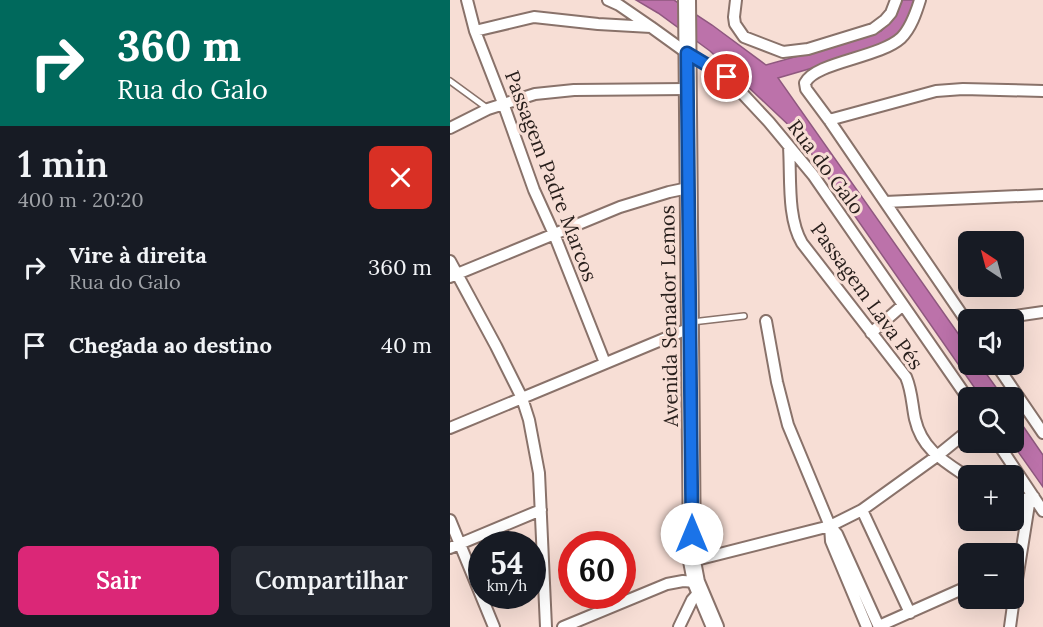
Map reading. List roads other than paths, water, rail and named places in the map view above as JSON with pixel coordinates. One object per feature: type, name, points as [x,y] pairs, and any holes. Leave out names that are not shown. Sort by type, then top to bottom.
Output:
[{"type":"main road","name":"Avenida Senador Lemos","points":[[687,1],[692,561],[698,587],[715,627]]},
{"type":"street","name":"Passagem Padre Marcos","points":[[467,0],[475,31],[534,190],[605,363]]},
{"type":"street","name":"Rua do Galo","points":[[608,0],[727,77],[769,122],[813,175],[960,387]]},
{"type":"street","points":[[736,0],[735,24],[744,37],[783,52],[808,49],[873,29],[891,13],[896,0]]},
{"type":"street","points":[[920,0],[912,22],[903,36],[888,47],[820,70],[807,78],[805,83],[806,89],[958,309]]},
{"type":"street","points":[[475,31],[534,17],[651,27]]},
{"type":"street","points":[[450,128],[503,103],[535,94],[574,90],[687,89]]},
{"type":"street","points":[[829,120],[936,90],[1043,91]]},
{"type":"street","name":"Passagem Lava Pés","points":[[789,147],[792,211],[796,233],[906,377],[917,427],[926,442],[937,456],[958,470]]},
{"type":"street","points":[[453,276],[620,207],[688,188]]},
{"type":"street","points":[[885,202],[1043,195]]},
{"type":"street","points":[[450,261],[453,276],[496,346],[522,398],[529,420],[539,473],[546,627]]},
{"type":"street","points":[[871,333],[903,305]]},
{"type":"street","points":[[1024,315],[1043,312]]},
{"type":"street","points":[[766,321],[777,382],[788,425],[830,526],[837,534],[879,627],[958,591]]},
{"type":"street","points":[[450,428],[690,325]]},
{"type":"street","points":[[1004,375],[1039,421],[1043,433]]},
{"type":"street","points":[[692,561],[830,526],[862,510],[958,439]]},
{"type":"street","points":[[1005,453],[1032,498],[1043,511]]},
{"type":"street","points":[[1024,499],[1032,498]]},
{"type":"street","points":[[1024,543],[1032,498]]},
{"type":"street","points":[[455,546],[541,510]]},
{"type":"street","points":[[862,510],[910,613]]},
{"type":"street","points":[[450,520],[455,546],[494,627]]},
{"type":"street","points":[[830,526],[831,541],[867,627]]},
{"type":"street","points":[[563,627],[667,584],[683,581],[698,587],[679,627]]},
{"type":"street","points":[[1010,627],[1012,609]]},
{"type":"lane","points":[[450,81],[488,109]]},
{"type":"lane","points":[[690,325],[744,316]]}]
